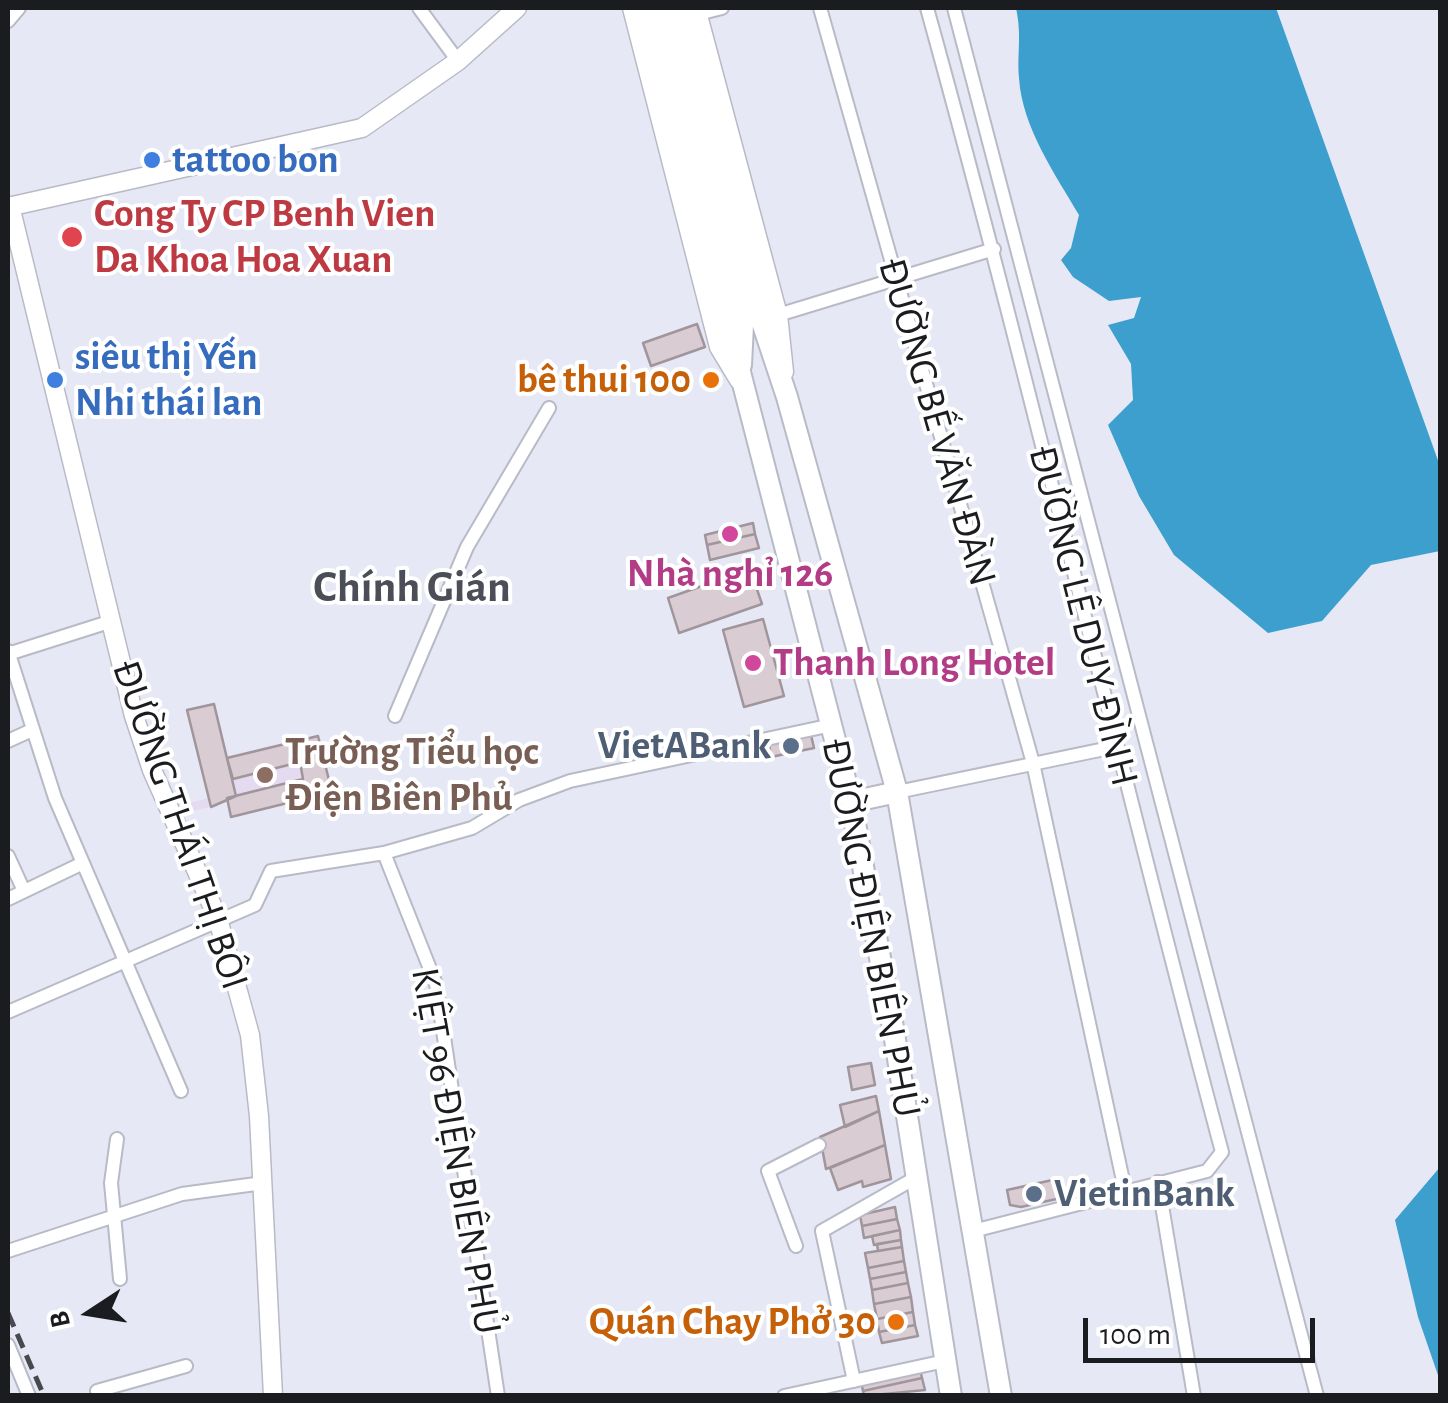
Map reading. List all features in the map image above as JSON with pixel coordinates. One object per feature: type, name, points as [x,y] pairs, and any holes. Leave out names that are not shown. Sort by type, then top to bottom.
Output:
[{"type":"main road","points":[[646,8],[739,380]]},
{"type":"main road","points":[[662,8],[743,325],[739,380]]},
{"type":"main road","points":[[691,10],[760,316],[787,397]]},
{"type":"main road","name":"ĐƯỜNG ĐIỆN BIÊN PHỦ","points":[[739,380],[850,802],[917,1177],[951,1396]]},
{"type":"main road","name":"ĐƯỜNG ĐIỆN BIÊN PHỦ","points":[[787,397],[896,792],[1001,1396]]},
{"type":"main road","points":[[850,802],[896,792]]},
{"type":"street","points":[[8,22],[19,8]]},
{"type":"street","points":[[418,8],[458,61]]},
{"type":"street","points":[[9,206],[362,128],[458,61],[516,8]]},
{"type":"street","name":"ĐƯỜNG ĐIỆN BIÊN PHỦ","points":[[632,8],[719,347],[739,380]]},
{"type":"street","points":[[691,10],[722,8]]},
{"type":"street","name":"ĐƯỜNG BẾ VĂN ĐÀN","points":[[820,8],[1033,763],[1125,1190]]},
{"type":"street","name":"ĐƯỜNG LÊ DUY ĐÌNH","points":[[927,8],[994,249],[1114,746],[1222,1152],[1207,1171],[1158,1182]]},
{"type":"street","points":[[954,8],[1317,1396]]},
{"type":"street","name":"ĐƯỜNG ĐIỆN BIÊN PHỦ","points":[[691,10],[778,315],[787,397]]},
{"type":"street","name":"ĐƯỜNG THÁI THỊ BÔI","points":[[9,206],[152,770],[218,919],[250,1034],[263,1183],[272,1396]]},
{"type":"street","points":[[778,315],[994,249]]},
{"type":"street","points":[[394,716],[467,548],[549,408]]},
{"type":"street","points":[[112,620],[8,653],[32,730],[84,863],[180,1091]]},
{"type":"street","points":[[8,1012],[255,904],[270,871],[384,853],[472,828],[519,800],[570,781],[832,724]]},
{"type":"street","points":[[8,741],[32,730]]},
{"type":"street","points":[[896,792],[1114,746]]},
{"type":"street","name":"KIỆT 96 ĐIỆN BIÊN PHỦ","points":[[384,853],[436,984],[498,1396]]},
{"type":"street","points":[[8,856],[24,891]]},
{"type":"street","points":[[8,899],[84,863]]},
{"type":"street","points":[[116,1139],[110,1170],[120,1279]]},
{"type":"street","points":[[796,1246],[768,1171],[819,1145]]},
{"type":"street","points":[[854,1380],[822,1230],[917,1177]]},
{"type":"street","points":[[973,1231],[1158,1182],[1194,1396]]},
{"type":"street","points":[[8,1252],[182,1194],[263,1183]]},
{"type":"street","points":[[8,1345],[30,1396]]},
{"type":"street","points":[[784,1396],[946,1361]]},
{"type":"street","points":[[96,1390],[128,1389],[186,1366]]},
{"type":"shaded area","name":"Trường Tiểu học Điện Biên Phủ","points":[[214,704],[228,758],[318,736],[331,792],[228,802],[183,814],[181,805],[209,798],[187,710]]},
{"type":"water","points":[[1016,8],[1276,8],[1440,466],[1440,551],[1371,565],[1322,621],[1268,633],[1174,555],[1139,496],[1108,425],[1133,400],[1131,364],[1108,325],[1134,318],[1141,297],[1109,301],[1073,277],[1061,260],[1071,248],[1079,215],[1026,114],[1019,78]]},
{"type":"water","points":[[1440,1167],[1440,1381],[1418,1317],[1395,1220]]},
{"type":"building","points":[[697,324],[705,347],[651,366],[643,343]]},
{"type":"building","name":"Nhà nghỉ 126","points":[[753,523],[755,534],[707,545],[705,535]]},
{"type":"building","points":[[755,534],[759,548],[710,560],[707,545]]},
{"type":"building","points":[[750,569],[762,604],[679,633],[668,598]]},
{"type":"building","name":"Thanh Long Hotel","points":[[763,619],[784,696],[744,707],[723,630]]},
{"type":"building","points":[[214,704],[236,796],[211,807],[187,710]]},
{"type":"building","name":"VietABank","points":[[811,735],[814,748],[771,757],[769,744]]},
{"type":"building","points":[[318,736],[332,792],[231,817],[227,798],[303,779],[300,762],[233,779],[227,758]]},
{"type":"building","points":[[871,1063],[875,1085],[852,1090],[848,1067]]},
{"type":"building","points":[[876,1096],[879,1111],[845,1127],[840,1105]]},
{"type":"building","points":[[879,1111],[885,1145],[826,1169],[820,1137]]},
{"type":"building","points":[[885,1145],[891,1179],[863,1187],[862,1181],[838,1190],[830,1168]]},
{"type":"building","name":"VietinBank","points":[[1057,1179],[1061,1198],[1021,1207],[1010,1205],[1007,1190]]},
{"type":"building","points":[[895,1207],[897,1219],[862,1226],[860,1215]]},
{"type":"building","points":[[897,1219],[900,1230],[864,1238],[862,1226]]},
{"type":"building","points":[[900,1230],[901,1240],[874,1245],[872,1236]]},
{"type":"building","points":[[901,1240],[902,1247],[878,1251],[877,1244]]},
{"type":"building","points":[[902,1247],[904,1261],[868,1268],[865,1253]]},
{"type":"building","points":[[904,1261],[906,1272],[870,1279],[868,1268]]},
{"type":"building","points":[[906,1272],[908,1283],[872,1290],[870,1279]]},
{"type":"building","points":[[908,1283],[911,1297],[874,1304],[872,1290]]},
{"type":"building","points":[[911,1297],[913,1312],[877,1319],[874,1304]]},
{"type":"building","name":"Quán Chay Phở 30","points":[[913,1312],[915,1325],[879,1332],[877,1319]]},
{"type":"building","points":[[915,1325],[918,1336],[882,1343],[879,1332]]},
{"type":"building","points":[[920,1369],[922,1378],[863,1391],[861,1381]]},
{"type":"building","points":[[922,1378],[925,1390],[864,1396],[863,1391]]},
{"type":"railway","points":[[8,1313],[44,1396]]},
{"type":"place","name":"tattoo bon","points":[[152,160]]},
{"type":"place","name":"Cong Ty CP Benh Vien Da Khoa Hoa Xuan","points":[[72,237]]},
{"type":"place","name":"siêu thị Yến Nhi thái lan","points":[[55,380]]},
{"type":"place","name":"bê thui 100","points":[[711,380]]},
{"type":"place","name":"Nhà nghỉ 126","points":[[730,534]]},
{"type":"place","name":"Thanh Long Hotel","points":[[753,663]]},
{"type":"place","name":"VietABank","points":[[791,746]]},
{"type":"place","name":"Trường Tiểu học Điện Biên Phủ","points":[[265,775]]},
{"type":"place","name":"VietinBank","points":[[1034,1194]]},
{"type":"place","name":"Quán Chay Phở 30","points":[[896,1322]]},
{"type":"district","name":"Chính Gián","points":[[412,587]]}]
